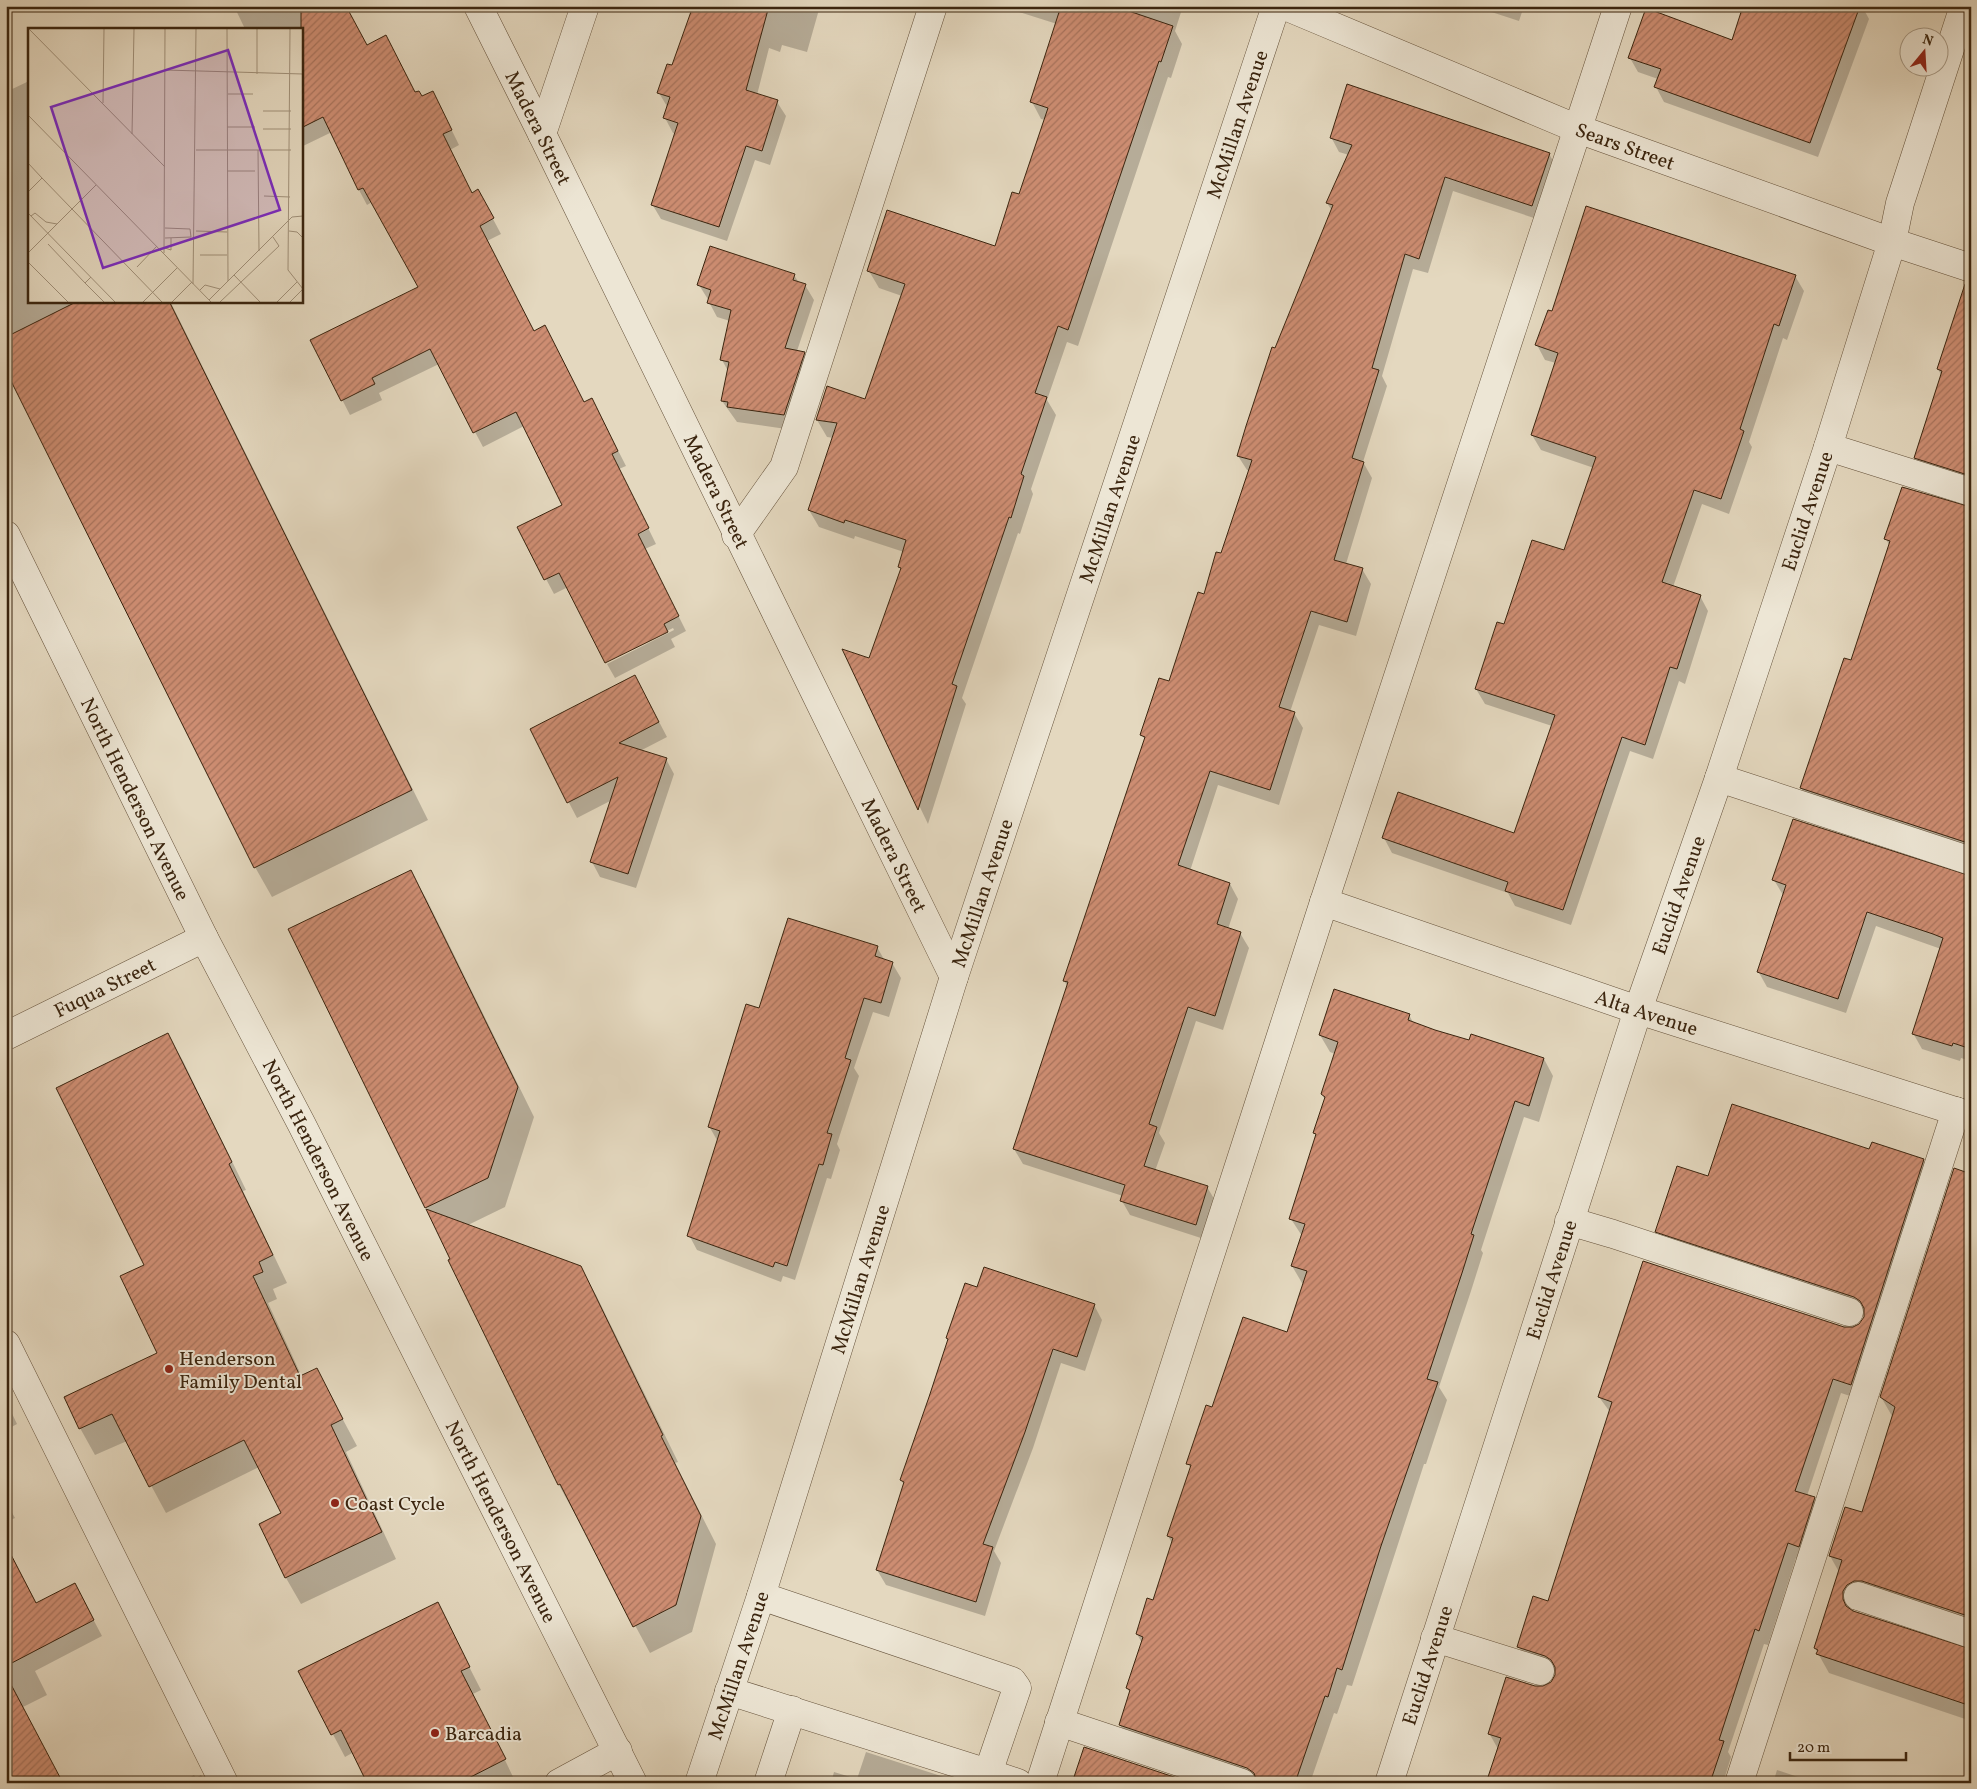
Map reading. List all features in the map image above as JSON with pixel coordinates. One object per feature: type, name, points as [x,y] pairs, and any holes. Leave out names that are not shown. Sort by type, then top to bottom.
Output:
[{"type":"street","name":"Madera Street","points":[[478,6],[954,977]]},
{"type":"street","points":[[542,134],[585,6]]},
{"type":"street","points":[[736,534],[784,467],[933,6]]},
{"type":"street","name":"McMillan Avenue","points":[[699,1783],[761,1596],[954,977],[1276,6]]},
{"type":"street","name":"Sears Street","points":[[1285,6],[1578,129],[1892,242],[1971,268]]},
{"type":"street","points":[[1040,1783],[1324,902],[1618,6]]},
{"type":"street","name":"Euclid Avenue","points":[[1389,1783],[1638,1010],[1719,778],[1828,447],[1892,242],[1900,203],[1964,6]]},
{"type":"street","points":[[1828,447],[1971,492]]},
{"type":"street","name":"North Henderson Avenue","points":[[6,535],[204,938],[302,1125],[633,1783]]},
{"type":"street","points":[[1719,778],[1971,861]]},
{"type":"street","name":"Alta Avenue","points":[[1324,902],[1638,1010],[1963,1113]]},
{"type":"street","name":"Fuqua Street","points":[[6,1036],[204,938]]},
{"type":"street","points":[[1739,1783],[1963,1113]]},
{"type":"street","points":[[1569,1220],[1849,1312]]},
{"type":"street","points":[[6,1344],[224,1783]]},
{"type":"street","points":[[761,1596],[1012,1681],[1017,1688],[988,1773]]},
{"type":"street","points":[[1858,1596],[1971,1634]]},
{"type":"street","points":[[1435,1638],[1540,1671]]},
{"type":"street","points":[[729,1691],[1018,1783]]},
{"type":"street","points":[[768,1783],[792,1710]]},
{"type":"street","points":[[1059,1722],[1242,1783]]},
{"type":"street","points":[[559,1783],[618,1751]]},
{"type":"building","points":[[301,6],[346,6],[367,45],[386,35],[415,92],[419,91],[422,96],[433,91],[452,130],[443,134],[472,193],[478,189],[494,218],[480,226],[534,331],[545,325],[584,402],[592,398],[618,451],[612,454],[649,528],[638,534],[679,616],[664,624],[668,632],[605,663],[559,573],[544,580],[517,527],[562,505],[516,412],[473,433],[430,349],[372,378],[375,384],[341,401],[310,340],[418,287],[363,188],[358,190],[323,117],[302,128]]},
{"type":"building","points":[[693,6],[769,6],[746,90],[778,100],[762,151],[746,146],[719,227],[651,205],[678,123],[663,118],[670,97],[657,93],[667,64],[672,65]]},
{"type":"building","points":[[1061,6],[1114,6],[1173,26],[1161,62],[1159,61],[1068,330],[1058,326],[1035,393],[1047,397],[1021,474],[1024,476],[1011,518],[1009,517],[952,684],[957,686],[918,810],[842,649],[869,658],[901,568],[898,567],[906,540],[845,520],[844,523],[808,510],[837,423],[816,420],[827,386],[865,399],[905,284],[867,271],[887,210],[995,246],[1012,192],[1019,194],[1048,108],[1030,102]]},
{"type":"building","points":[[1743,6],[1860,6],[1810,143],[1654,87],[1661,69],[1628,58],[1646,8],[1732,40]]},
{"type":"building","points":[[1347,84],[1550,153],[1532,206],[1445,177],[1419,259],[1405,254],[1372,368],[1379,370],[1352,458],[1364,462],[1334,560],[1363,568],[1347,622],[1311,611],[1279,707],[1295,712],[1270,790],[1210,771],[1178,865],[1230,883],[1217,924],[1241,932],[1215,1016],[1188,1007],[1149,1124],[1157,1127],[1144,1166],[1208,1186],[1196,1225],[1120,1201],[1125,1185],[1013,1149],[1068,982],[1063,981],[1145,737],[1140,735],[1159,678],[1169,681],[1198,592],[1204,594],[1216,552],[1221,553],[1252,460],[1237,456],[1246,426],[1272,347],[1275,348],[1333,205],[1326,203],[1352,145],[1330,138]]},
{"type":"building","points":[[1586,206],[1796,275],[1779,326],[1774,324],[1740,429],[1744,431],[1721,499],[1694,490],[1662,582],[1701,595],[1677,669],[1670,667],[1645,745],[1622,737],[1563,910],[1505,891],[1508,882],[1382,838],[1398,792],[1514,833],[1555,715],[1475,689],[1497,622],[1504,624],[1532,540],[1564,550],[1596,457],[1531,435],[1558,353],[1535,345],[1548,310],[1552,311]]},
{"type":"building","points":[[710,246],[795,274],[793,280],[806,284],[785,348],[805,352],[784,415],[727,407],[728,402],[721,401],[729,362],[720,360],[731,310],[707,303],[711,290],[697,285]]},
{"type":"building","points":[[1965,284],[1971,285],[1971,476],[1914,458],[1942,371],[1937,369]]},
{"type":"building","points":[[76,302],[169,302],[412,790],[254,868],[6,371],[6,337]]},
{"type":"building","points":[[1902,487],[1971,507],[1971,844],[1800,788],[1844,658],[1851,660],[1890,541],[1884,539]]},
{"type":"building","points":[[635,675],[659,722],[619,743],[667,758],[628,874],[590,862],[618,777],[567,803],[530,729]]},
{"type":"building","points":[[1793,819],[1971,876],[1971,1049],[1953,1043],[1952,1046],[1912,1034],[1943,938],[1933,934],[1867,912],[1838,999],[1757,972],[1786,885],[1772,880]]},
{"type":"building","points":[[411,870],[518,1087],[488,1178],[425,1208],[288,929]]},
{"type":"building","points":[[788,918],[878,946],[875,956],[893,962],[881,1003],[864,998],[845,1058],[851,1060],[827,1133],[832,1134],[823,1165],[819,1164],[787,1266],[775,1262],[773,1267],[687,1236],[720,1131],[708,1127],[746,1004],[759,1008]]},
{"type":"building","points":[[1334,989],[1410,1014],[1408,1020],[1435,1030],[1469,1040],[1471,1034],[1544,1058],[1529,1106],[1515,1101],[1471,1234],[1474,1235],[1427,1379],[1438,1382],[1381,1546],[1342,1670],[1337,1668],[1328,1697],[1325,1696],[1295,1783],[1257,1783],[1254,1773],[1247,1768],[1119,1725],[1130,1690],[1126,1688],[1143,1637],[1136,1634],[1147,1598],[1153,1600],[1173,1538],[1167,1536],[1191,1465],[1186,1464],[1206,1405],[1212,1407],[1243,1317],[1287,1332],[1307,1271],[1291,1266],[1305,1224],[1289,1219],[1316,1134],[1313,1133],[1325,1097],[1321,1094],[1338,1042],[1319,1035]]},
{"type":"building","points":[[168,1033],[232,1162],[229,1164],[273,1255],[259,1262],[263,1272],[253,1276],[300,1376],[317,1368],[343,1419],[331,1425],[382,1532],[285,1578],[259,1524],[281,1513],[244,1440],[149,1487],[112,1414],[79,1429],[64,1397],[157,1353],[120,1276],[144,1265],[56,1088]]},
{"type":"building","points":[[1732,1104],[1869,1149],[1872,1142],[1924,1159],[1851,1385],[1833,1379],[1795,1491],[1815,1497],[1799,1547],[1788,1543],[1759,1631],[1755,1629],[1719,1740],[1724,1741],[1710,1783],[1486,1783],[1501,1738],[1488,1734],[1506,1677],[1535,1686],[1543,1686],[1551,1682],[1555,1675],[1555,1667],[1551,1660],[1545,1656],[1517,1647],[1533,1596],[1548,1601],[1612,1402],[1598,1397],[1643,1261],[1844,1327],[1853,1327],[1859,1324],[1864,1317],[1864,1308],[1860,1301],[1854,1297],[1655,1232],[1677,1166],[1708,1176]]},
{"type":"building","points":[[1954,1168],[1971,1174],[1971,1617],[1862,1581],[1854,1581],[1847,1585],[1843,1591],[1843,1599],[1846,1606],[1853,1611],[1971,1649],[1971,1706],[1816,1654],[1818,1650],[1814,1648],[1842,1560],[1829,1556],[1845,1507],[1862,1512],[1895,1407],[1880,1397]]},
{"type":"building","points":[[426,1209],[581,1266],[701,1516],[676,1605],[633,1627],[560,1484],[558,1485],[448,1260],[450,1259]]},
{"type":"building","points":[[984,1267],[1095,1304],[1077,1357],[1053,1349],[1025,1432],[983,1544],[993,1547],[976,1602],[876,1570],[904,1482],[900,1480],[929,1397],[948,1339],[946,1338],[965,1283],[977,1287]]},
{"type":"building","points":[[6,1545],[36,1603],[75,1583],[94,1620],[6,1666]]},
{"type":"building","points":[[438,1602],[470,1667],[461,1671],[506,1759],[459,1783],[367,1783],[341,1730],[331,1735],[298,1671]]},
{"type":"building","points":[[6,1675],[63,1783],[6,1783]]},
{"type":"building","points":[[1084,1747],[1192,1783],[1072,1783]]},
{"type":"place","name":"Henderson Family Dental","points":[[169,1369]]},
{"type":"place","name":"Coast Cycle","points":[[335,1503]]},
{"type":"place","name":"Barcadia","points":[[435,1733]]}]
